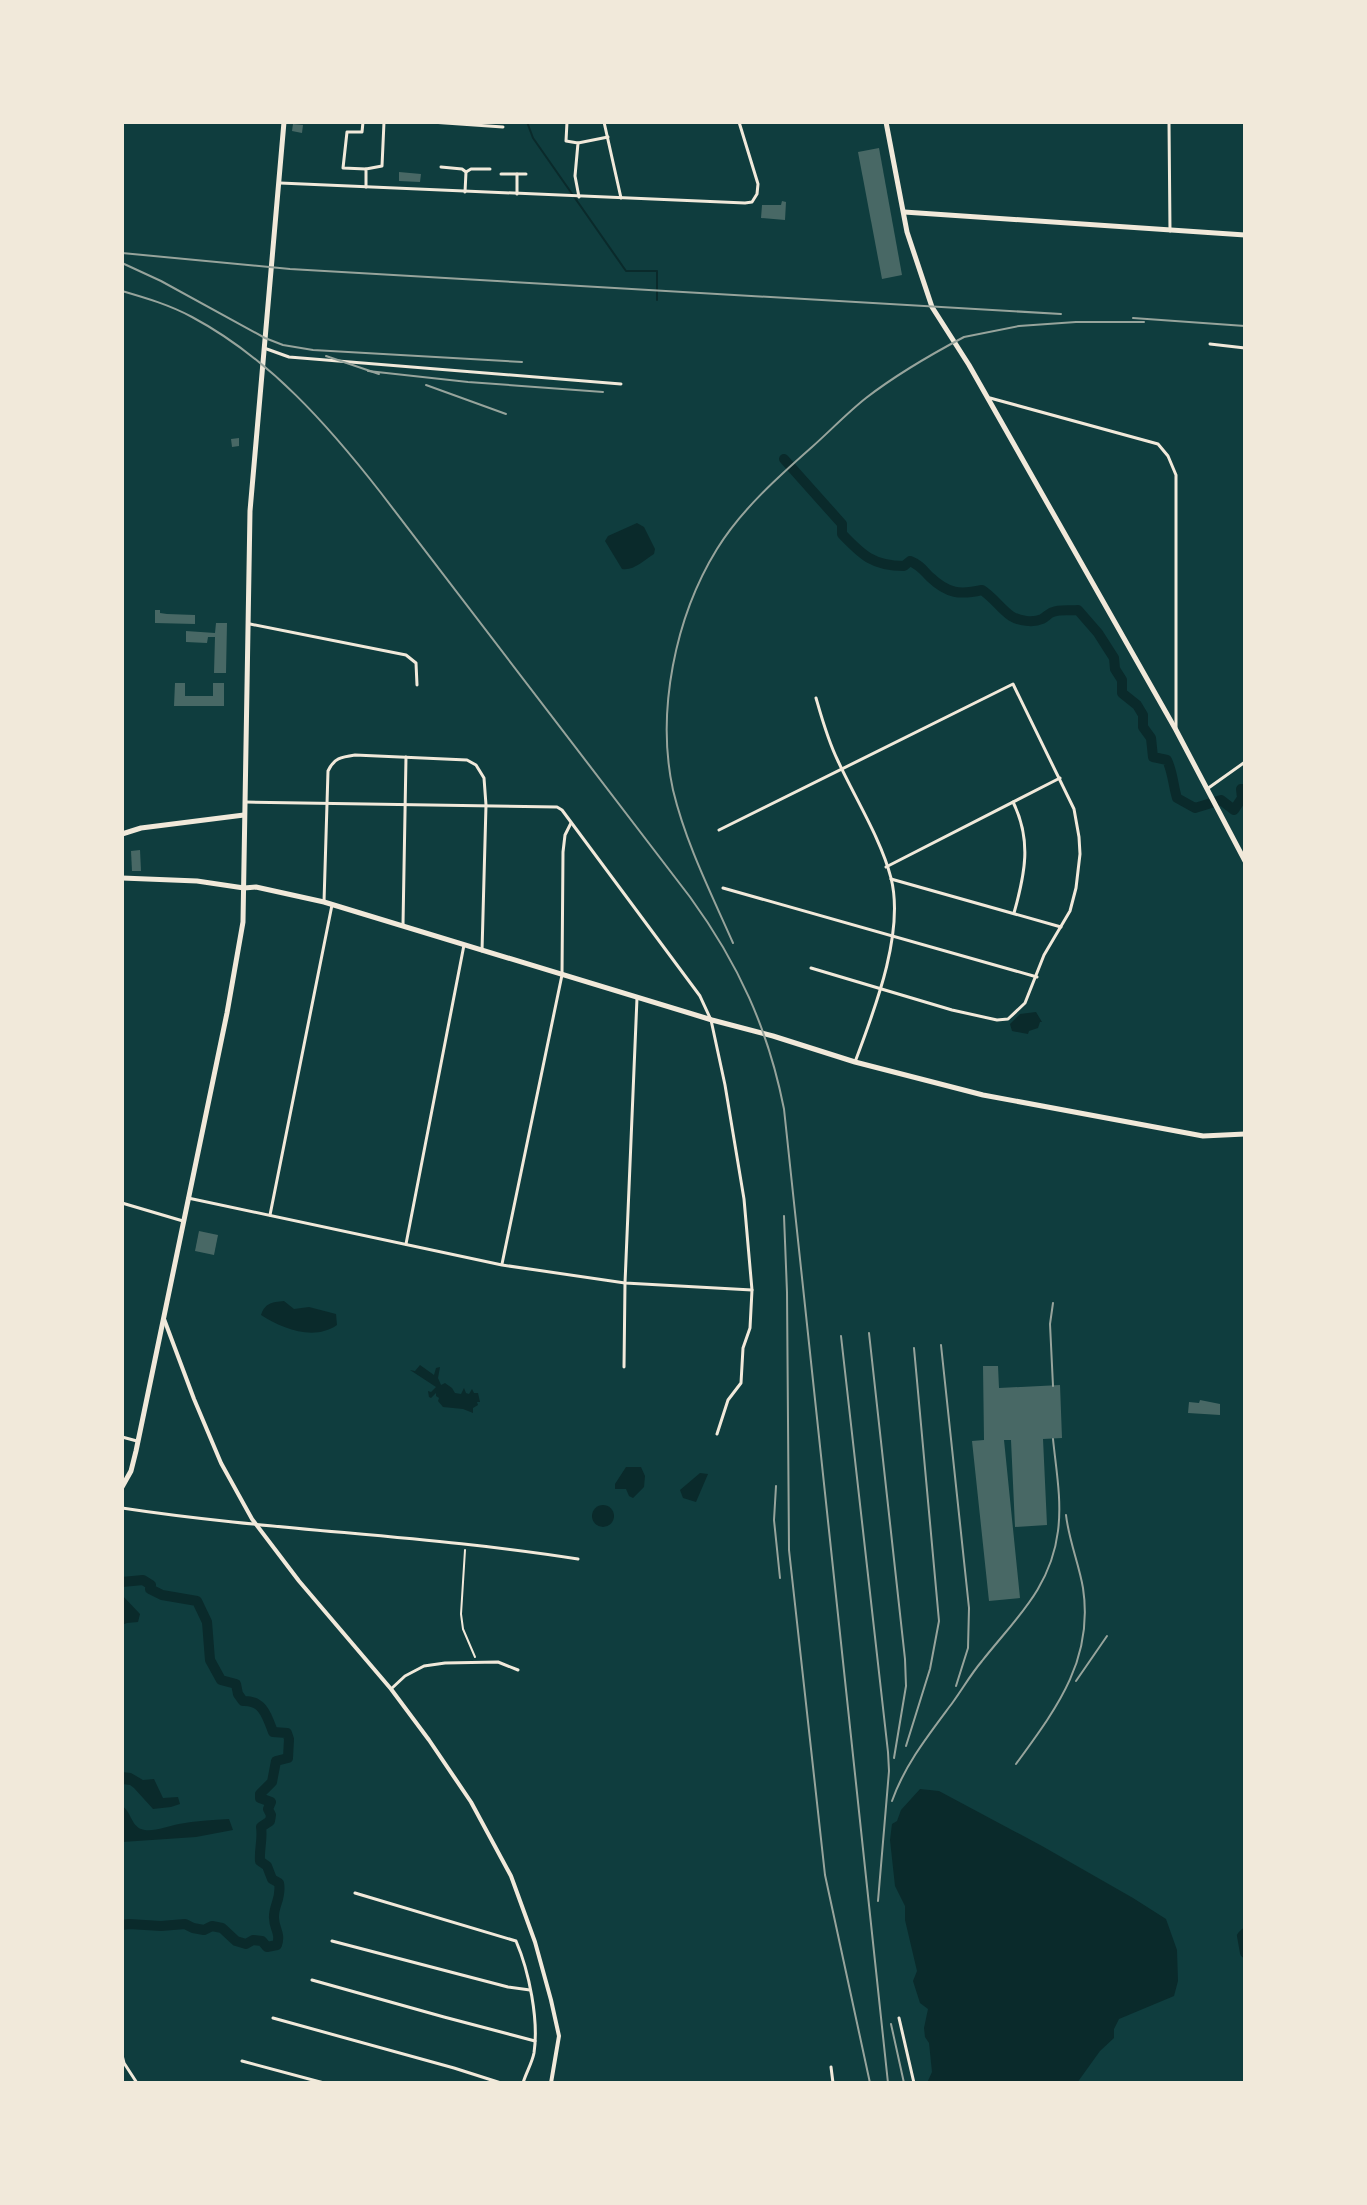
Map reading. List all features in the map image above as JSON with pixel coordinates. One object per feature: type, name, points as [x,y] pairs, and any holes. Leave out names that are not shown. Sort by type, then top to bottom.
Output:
[{"type":"main road","points":[[122,1487],[131,1471],[241,940],[249,519],[284,122]]},
{"type":"main road","points":[[886,122],[907,232],[932,307],[969,365],[1176,730],[1245,861]]},
{"type":"main road","points":[[904,212],[1245,235]]},
{"type":"main road","points":[[122,834],[141,828],[244,815]]},
{"type":"main road","points":[[122,878],[256,887],[324,902],[711,1020],[983,1095],[1187,1134],[1245,1134]]},
{"type":"street","points":[[363,122],[362,132],[347,132],[343,168],[382,166],[384,122]]},
{"type":"street","points":[[431,122],[503,127]]},
{"type":"street","points":[[567,122],[566,141],[578,143],[608,137]]},
{"type":"street","points":[[604,122],[621,198]]},
{"type":"street","points":[[279,183],[745,203],[752,202],[758,184],[739,122]]},
{"type":"street","points":[[1169,122],[1170,231]]},
{"type":"street","points":[[578,143],[575,176],[581,197]]},
{"type":"street","points":[[441,167],[466,172]]},
{"type":"street","points":[[366,169],[366,187]]},
{"type":"street","points":[[466,172],[490,169]]},
{"type":"street","points":[[465,192],[466,172]]},
{"type":"street","points":[[501,174],[526,174]]},
{"type":"street","points":[[517,174],[517,194]]},
{"type":"street","points":[[1210,344],[1245,348]]},
{"type":"street","points":[[264,348],[289,357],[621,384]]},
{"type":"street","points":[[986,396],[1158,444],[1168,456],[1176,475],[1176,730]]},
{"type":"street","points":[[246,623],[406,655],[416,663],[417,685]]},
{"type":"street","points":[[719,830],[1013,684],[1074,809],[1080,854],[1070,911],[1044,955],[1025,1003],[1008,1019],[979,1016],[811,968]]},
{"type":"street","points":[[816,698],[841,769],[866,817],[891,879],[893,935],[880,990],[855,1062]]},
{"type":"street","points":[[324,902],[328,771],[333,761],[355,755],[467,760],[476,765],[484,778],[482,951]]},
{"type":"street","points":[[403,926],[406,757]]},
{"type":"street","points":[[1207,789],[1245,762]]},
{"type":"street","points":[[886,867],[1060,778]]},
{"type":"street","points":[[244,802],[557,807],[630,900],[700,996],[711,1020],[744,1199],[752,1290],[750,1328],[743,1348],[741,1383],[728,1400],[717,1434]]},
{"type":"street","points":[[1013,802],[1022,825],[1025,852],[1024,878],[1014,913]]},
{"type":"street","points":[[502,1265],[562,975],[563,852],[565,835],[571,823]]},
{"type":"street","points":[[891,879],[1061,927]]},
{"type":"street","points":[[723,888],[1037,977]]},
{"type":"street","points":[[270,1216],[332,905]]},
{"type":"street","points":[[405,1244],[464,945]]},
{"type":"street","points":[[624,1367],[637,998]]},
{"type":"street","points":[[188,1198],[502,1265],[625,1283],[752,1290]]},
{"type":"street","points":[[122,1203],[183,1221]]},
{"type":"street","points":[[163,1317],[221,1463],[256,1524],[429,1740],[471,1802],[511,1876],[535,1942],[559,2036],[551,2083]]},
{"type":"street","points":[[122,1437],[137,1441]]},
{"type":"street","points":[[122,1508],[578,1559]]},
{"type":"street","points":[[391,1689],[405,1676],[424,1666],[477,1661],[498,1662],[518,1670]]},
{"type":"street","points":[[355,1893],[516,1941],[524,1961],[535,2015],[533,2057],[523,2083]]},
{"type":"street","points":[[332,1941],[530,1990]]},
{"type":"street","points":[[312,1980],[535,2041]]},
{"type":"street","points":[[273,2018],[501,2083]]},
{"type":"street","points":[[899,2018],[914,2083]]},
{"type":"street","points":[[122,2055],[137,2083]]},
{"type":"street","points":[[242,2061],[324,2083]]},
{"type":"street","points":[[831,2067],[833,2083]]},
{"type":"path","points":[[465,1545],[461,1614],[463,1629],[477,1661]]},
{"type":"water","points":[[637,523],[644,527],[655,549],[654,554],[635,567],[622,569],[605,541],[608,536]]},
{"type":"water","points":[[1036,1012],[1042,1022],[1038,1028],[1028,1034],[1012,1031],[1010,1024],[1020,1014]]},
{"type":"water","points":[[284,1301],[294,1309],[309,1307],[336,1314],[337,1325],[309,1333],[279,1325],[261,1315],[270,1304]]},
{"type":"water","points":[[420,1365],[434,1375],[436,1368],[440,1367],[438,1378],[441,1385],[445,1383],[455,1393],[461,1394],[464,1388],[466,1393],[469,1394],[472,1389],[478,1393],[480,1402],[473,1408],[473,1413],[443,1407],[436,1393],[429,1397],[428,1391],[436,1387],[410,1370],[415,1371]]},
{"type":"water","points":[[626,1467],[641,1467],[645,1476],[644,1487],[633,1498],[626,1489],[615,1489]]},
{"type":"water","points":[[700,1473],[708,1474],[696,1502],[683,1498],[680,1490]]},
{"type":"water","points":[[603,1505],[611,1508],[614,1516],[611,1524],[603,1527],[595,1524],[592,1516],[595,1508]]},
{"type":"water","points":[[122,1595],[140,1614],[138,1622],[122,1625]]},
{"type":"water","points":[[122,1772],[143,1780],[154,1779],[163,1798],[178,1797],[180,1804],[153,1809],[134,1788],[122,1784]]},
{"type":"water","points":[[920,1789],[939,1791],[1042,1846],[1166,1919],[1177,1950],[1178,1981],[1174,1996],[1119,2019],[1114,2038],[1100,2051],[1077,2083],[927,2083],[932,2072],[924,2028],[928,2009],[920,2003],[913,1981],[917,1971],[905,1920],[905,1906],[895,1886],[890,1840],[892,1824]]},
{"type":"water","points":[[122,1806],[135,1824],[145,1830],[229,1819],[233,1830],[196,1837],[122,1842]]},
{"type":"building","points":[[293,124],[303,125],[302,133],[292,131]]},
{"type":"building","points":[[879,148],[902,275],[882,279],[858,152]]},
{"type":"building","points":[[399,172],[421,174],[420,182],[399,181]]},
{"type":"building","points":[[782,201],[786,202],[785,220],[761,218],[762,205],[781,205]]},
{"type":"building","points":[[239,438],[239,446],[232,447],[231,439]]},
{"type":"building","points":[[155,610],[167,614],[195,615],[195,624],[155,623]]},
{"type":"building","points":[[216,623],[227,623],[226,673],[214,673],[215,637],[208,637],[207,643],[186,642],[186,631],[215,633]]},
{"type":"building","points":[[175,683],[185,683],[185,696],[213,696],[213,683],[224,683],[224,706],[174,706]]},
{"type":"building","points":[[140,850],[141,871],[132,871],[131,851]]},
{"type":"building","points":[[199,1231],[218,1235],[214,1255],[195,1251]]},
{"type":"building","points":[[983,1366],[998,1366],[999,1388],[1060,1385],[1062,1438],[1043,1439],[1047,1525],[1015,1527],[1011,1440],[1004,1440],[1020,1598],[989,1601],[972,1441],[984,1440]]},
{"type":"building","points":[[1200,1400],[1220,1404],[1220,1415],[1188,1413],[1189,1402],[1199,1403]]},
{"type":"waterway","points":[[527,122],[533,138],[626,271],[657,271],[657,300]]},
{"type":"waterway","points":[[784,459],[842,524],[842,534],[869,558],[884,564],[904,566],[910,561],[954,592],[982,590],[1011,616],[1022,620],[1038,620],[1056,611],[1078,610],[1114,658],[1115,669],[1122,680],[1122,693],[1137,705],[1143,715],[1143,727],[1151,738],[1153,757],[1167,760],[1177,798],[1195,808],[1221,800],[1234,810],[1242,798],[1241,789],[1245,789]]},
{"type":"waterway","points":[[122,1582],[143,1580],[151,1585],[150,1589],[162,1595],[197,1601],[207,1622],[210,1660],[221,1680],[236,1684],[243,1701],[260,1706],[273,1732],[287,1733],[289,1739],[288,1758],[276,1761],[272,1782],[260,1794],[260,1798],[271,1802],[268,1809],[270,1821],[261,1827],[260,1861],[267,1866],[272,1879],[279,1883],[274,1914],[277,1945],[267,1947],[262,1941],[253,1940],[246,1944],[236,1941],[222,1928],[212,1926],[204,1930],[185,1924],[122,1925]]},
{"type":"waterway","points":[[1245,1933],[1242,1936],[1245,1953]]},
{"type":"railway","points":[[122,253],[290,269],[1061,314]]},
{"type":"railway","points":[[122,263],[283,345],[313,350],[522,362]]},
{"type":"railway","points":[[122,291],[175,309],[220,334],[272,373],[318,418],[381,493],[690,897],[723,947],[749,997],[769,1051],[784,1109],[888,2083]]},
{"type":"railway","points":[[1133,318],[1245,326]]},
{"type":"railway","points":[[733,943],[685,830],[668,760],[668,697],[680,635],[702,576],[717,549],[761,495],[859,404],[902,373],[964,337],[1019,326],[1144,322]]},
{"type":"railway","points":[[326,356],[379,374]]},
{"type":"railway","points":[[368,371],[603,392]]},
{"type":"railway","points":[[426,385],[506,414]]},
{"type":"railway","points":[[784,1216],[789,1550],[825,1875],[870,2083]]},
{"type":"railway","points":[[1053,1303],[1050,1324],[1053,1386]]},
{"type":"railway","points":[[869,1333],[905,1659],[906,1686],[894,1758]]},
{"type":"railway","points":[[841,1336],[888,1752],[878,1901]]},
{"type":"railway","points":[[941,1345],[969,1608],[968,1648],[956,1686]]},
{"type":"railway","points":[[906,1746],[930,1669],[939,1621],[914,1348]]},
{"type":"railway","points":[[892,1801],[919,1749],[974,1671],[1030,1602],[1048,1569],[1059,1519],[1053,1439]]},
{"type":"railway","points":[[776,1486],[774,1520],[780,1578]]},
{"type":"railway","points":[[1016,1764],[1058,1703],[1069,1682],[1083,1638],[1083,1588],[1066,1515]]},
{"type":"railway","points":[[1076,1681],[1107,1636]]},
{"type":"railway","points":[[891,2024],[904,2083]]}]
